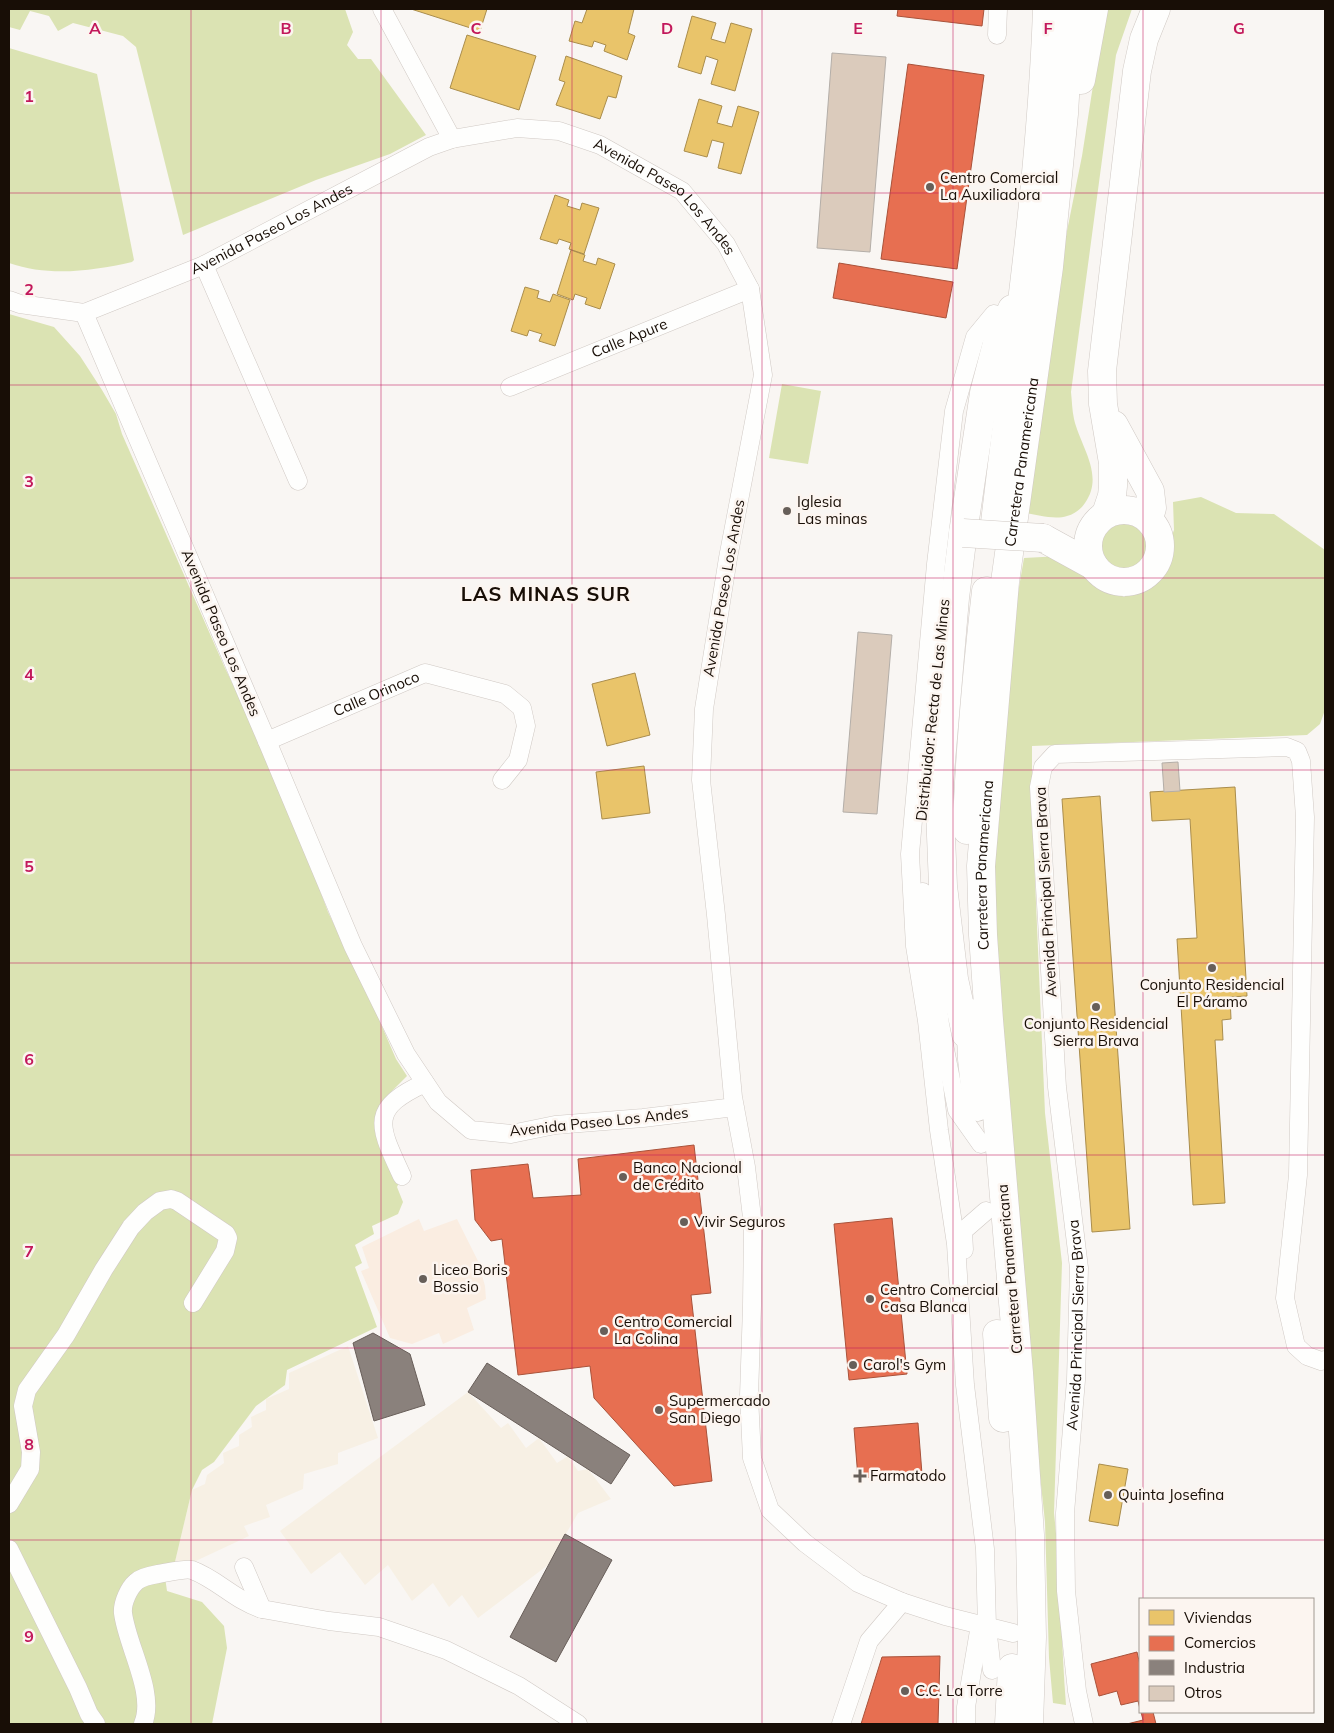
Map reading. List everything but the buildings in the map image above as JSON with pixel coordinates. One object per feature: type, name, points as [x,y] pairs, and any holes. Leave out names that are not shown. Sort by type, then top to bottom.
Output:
[{"type":"main road","name":"Carretera Panamericana","points":[[1029,1721],[994,1628],[1011,1528],[993,1282],[972,1059],[966,878],[968,765],[976,677],[1034,185],[1044,74],[1047,9]]},
{"type":"main road","name":"Carretera Panamericana","points":[[1029,1721],[1032,1637],[1030,1535],[1019,1373],[988,1020],[981,866],[1005,582],[1049,267],[1064,114],[1070,9]]},
{"type":"main road","points":[[1049,267],[1094,9]]},
{"type":"main road","points":[[1094,566],[1089,556],[1088,544],[1090,533],[1101,518],[1112,496],[1114,486],[1113,463],[1103,404],[1102,371],[1137,71],[1144,39],[1156,9]]},
{"type":"main road","points":[[972,1059],[954,979],[943,886],[940,785],[955,598],[984,392],[997,342],[1023,282]]},
{"type":"main road","points":[[1103,404],[1150,491],[1152,508],[1149,518]]},
{"type":"main road","points":[[963,533],[1043,538],[1101,518],[1116,510],[1128,509],[1139,512],[1149,518],[1156,526],[1161,548],[1158,559],[1152,569],[1144,576],[1134,581],[1122,582],[1111,580],[1094,566],[1043,538]]},
{"type":"street","points":[[382,9],[452,139]]},
{"type":"street","points":[[997,36],[998,9]]},
{"type":"street","name":"Avenida Paseo Los Andes","points":[[517,128],[559,131],[600,144],[682,191],[726,244],[750,289],[763,375],[728,558],[704,709],[701,780],[734,1102],[643,1118],[555,1125],[511,1134],[471,1130],[438,1102],[406,1054],[353,946],[84,313],[204,265],[429,147],[452,139],[517,128]]},
{"type":"street","points":[[204,265],[298,481]]},
{"type":"street","name":"Distribuidor: Recta de Las Minas","points":[[981,1144],[957,1110],[940,1024],[924,907],[921,833],[961,433],[970,382],[994,314],[1023,282]]},
{"type":"street","name":"Calle Apure","points":[[510,387],[750,289]]},
{"type":"street","points":[[9,300],[20,304],[84,313]]},
{"type":"street","points":[[992,1670],[994,1628],[965,1385],[956,1244],[939,1130],[927,1020],[914,946],[910,854],[936,564],[954,411],[975,337],[994,314]]},
{"type":"street","name":"Calle Orinoco","points":[[267,741],[425,673],[505,694],[522,708],[526,726],[518,760],[502,780]]},
{"type":"street","name":"Avenida Principal Sierra Brava","points":[[1084,1724],[1077,1692],[1066,1591],[1065,1513],[1076,1380],[1079,1268],[1056,1087],[1039,786],[1043,767],[1056,754],[1287,747],[1297,751],[1301,761],[1304,817],[1298,1175],[1286,1298],[1296,1346],[1307,1356],[1325,1360]]},
{"type":"street","points":[[402,1176],[383,1127],[385,1110],[404,1092],[425,1082]]},
{"type":"street","points":[[734,1102],[746,1167],[753,1226],[749,1396],[752,1458],[770,1510],[805,1543],[858,1583],[902,1602],[945,1616],[994,1628]]},
{"type":"street","points":[[9,1504],[30,1470],[31,1452],[23,1406],[27,1390],[66,1335],[131,1227],[145,1212],[160,1201],[171,1199],[177,1201],[226,1234],[228,1238],[225,1251],[193,1303]]},
{"type":"street","points":[[9,1549],[89,1714],[96,1724]]},
{"type":"street","points":[[244,1567],[262,1609]]},
{"type":"street","points":[[142,1724],[146,1717],[146,1700],[123,1611],[128,1594],[137,1580],[154,1574],[190,1570],[212,1581],[249,1605],[329,1621],[379,1627],[446,1650],[519,1686],[578,1724]]},
{"type":"street","points":[[841,1724],[869,1642],[902,1602]]},
{"type":"street","points":[[966,1724],[966,1707],[994,1628]]},
{"type":"shaded area","name":"Liceo Boris Bossio","points":[[419,1219],[424,1231],[457,1219],[478,1261],[485,1286],[486,1299],[467,1308],[474,1330],[443,1344],[439,1333],[412,1344],[390,1338],[361,1271],[369,1268],[362,1247]]},
{"type":"shaded area","points":[[348,1346],[378,1438],[338,1453],[338,1464],[304,1474],[303,1489],[266,1505],[270,1517],[244,1526],[249,1536],[183,1567],[174,1566],[192,1490],[205,1484],[207,1475],[224,1463],[223,1453],[239,1446],[239,1435],[252,1427],[251,1417],[266,1410],[266,1399],[289,1389],[289,1373]]},
{"type":"shaded area","points":[[468,1392],[501,1428],[508,1423],[526,1448],[539,1438],[557,1463],[568,1456],[578,1471],[588,1469],[611,1499],[578,1513],[548,1565],[478,1618],[462,1595],[449,1607],[433,1583],[412,1601],[388,1565],[365,1585],[340,1552],[311,1574],[280,1531]]},
{"type":"green space","points":[[9,9],[345,9],[353,32],[347,45],[358,59],[371,59],[426,135],[390,154],[316,180],[183,235],[136,47],[123,36],[73,23],[58,31],[49,16],[30,11],[20,30],[9,27]]},
{"type":"green space","points":[[1105,9],[1132,9],[1116,55],[1071,392],[1074,419],[1089,461],[1093,482],[1091,492],[1078,511],[1057,518],[1046,517],[1025,513],[1061,261],[1082,156]]},
{"type":"green space","points":[[9,48],[97,74],[134,260],[132,262],[102,268],[70,271],[39,270],[9,263]]},
{"type":"green space","points":[[9,314],[54,327],[80,356],[116,414],[122,434],[225,668],[253,726],[302,842],[328,912],[368,994],[396,1059],[407,1076],[387,1096],[383,1127],[402,1176],[397,1187],[403,1202],[398,1214],[372,1226],[374,1234],[355,1245],[362,1263],[355,1267],[377,1327],[287,1370],[285,1385],[256,1406],[214,1462],[202,1470],[192,1490],[174,1566],[164,1570],[167,1591],[202,1602],[224,1626],[227,1648],[212,1724],[9,1724]]},
{"type":"green space","points":[[782,384],[821,391],[808,464],[769,458]]},
{"type":"green space","points":[[1201,497],[1236,513],[1274,514],[1325,550],[1325,710],[1320,724],[1307,735],[1032,746],[1032,809],[1045,1113],[1062,1263],[1054,1513],[1066,1705],[1053,1703],[1049,1658],[1045,1522],[1011,1205],[990,841],[1010,640],[1024,558],[1061,556],[1097,583],[1124,597],[1158,573],[1174,530],[1173,502]]},
{"type":"green space","points":[[1117,520],[1127,520],[1140,527],[1147,540],[1147,550],[1140,563],[1127,570],[1117,570],[1108,566],[1101,559],[1097,550],[1097,540],[1101,531],[1108,524]]},
{"type":"place","name":"Centro Comercial La Auxiliadora","points":[[930,187]]},
{"type":"place","name":"Iglesia Las minas","points":[[787,511]]},
{"type":"place","name":"Conjunto Residencial El Páramo","points":[[1212,968]]},
{"type":"place","name":"Conjunto Residencial Sierra Brava","points":[[1096,1007]]},
{"type":"place","name":"Banco Nacional de Crédito","points":[[623,1177]]},
{"type":"place","name":"Vivir Seguros","points":[[684,1222]]},
{"type":"place","name":"Liceo Boris Bossio","points":[[423,1279]]},
{"type":"place","name":"Centro Comercial Casa Blanca","points":[[870,1299]]},
{"type":"place","name":"Centro Comercial La Colina","points":[[604,1331]]},
{"type":"place","name":"Carol's Gym","points":[[853,1365]]},
{"type":"place","name":"Supermercado San Diego","points":[[659,1410]]},
{"type":"place","name":"Farmatodo","points":[[860,1476]]},
{"type":"place","name":"Quinta Josefina","points":[[1108,1495]]},
{"type":"place","name":"C.C. La Torre","points":[[905,1691]]},
{"type":"district","name":"LAS MINAS SUR","points":[[546,594]]}]
